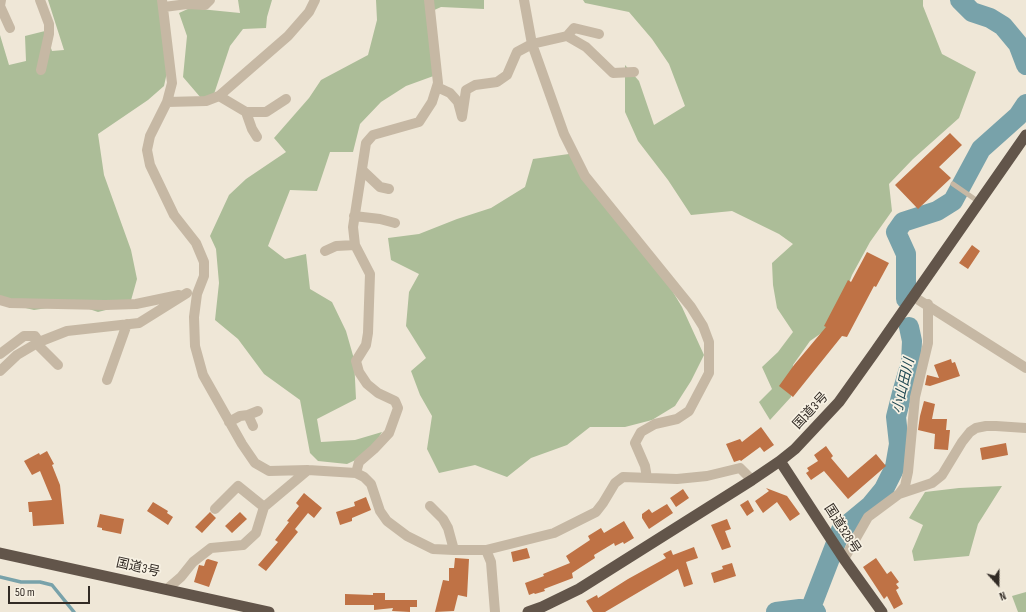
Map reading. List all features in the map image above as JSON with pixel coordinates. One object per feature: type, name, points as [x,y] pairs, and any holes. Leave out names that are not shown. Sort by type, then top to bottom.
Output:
[{"type":"highway","name":"国道3号","points":[[528,612],[579,589],[752,480],[780,461],[801,443],[839,402],[1026,135]]},
{"type":"highway","name":"国道328号","points":[[780,461],[842,556],[882,612]]},
{"type":"highway","name":"国道3号","points":[[0,553],[269,612]]},
{"type":"street","points":[[1,0],[0,6],[10,28]]},
{"type":"street","points":[[40,0],[49,24],[49,34],[41,70]]},
{"type":"street","points":[[0,370],[17,355],[38,343],[67,331],[140,323],[192,294],[204,276],[204,262],[196,243],[174,215],[150,165],[146,150],[150,136],[167,102],[172,83],[163,4],[205,4],[210,0]]},
{"type":"street","points":[[167,102],[206,101],[219,96],[288,36],[309,12],[316,0]]},
{"type":"street","points":[[356,473],[359,462],[389,433],[398,408],[395,401],[378,393],[367,384],[359,372],[356,361],[366,345],[368,334],[370,274],[356,244],[353,226],[354,216],[366,143],[372,135],[419,122],[432,102],[438,83],[429,0]]},
{"type":"street","points":[[524,0],[532,44],[564,134],[585,176],[691,307],[703,326],[709,342],[709,372],[689,411],[677,419],[655,424],[641,432],[635,443],[645,466],[647,478]]},
{"type":"street","points":[[437,87],[450,93],[458,102],[462,117],[466,90],[475,85],[497,82],[507,75],[517,52],[532,44],[567,36],[574,28],[599,34]]},
{"type":"street","points":[[567,36],[586,47],[613,73],[634,72]]},
{"type":"street","points":[[219,96],[246,112],[266,112],[286,99]]},
{"type":"street","points":[[246,112],[252,129],[257,136]]},
{"type":"street","points":[[362,170],[380,187],[389,189]]},
{"type":"street","points":[[354,216],[380,219],[395,223]]},
{"type":"street","points":[[325,252],[336,246],[356,244]]},
{"type":"street","points":[[0,300],[10,303],[105,305],[136,304],[192,294]]},
{"type":"street","points":[[192,294],[195,346],[203,375],[229,422],[255,463],[270,471],[308,470],[356,473],[364,477],[371,484],[380,511],[387,521],[407,536],[432,548],[486,550],[554,533],[596,512],[615,484],[623,478],[677,479],[707,476],[740,468],[752,480]]},
{"type":"street","points":[[914,296],[1026,368]]},
{"type":"street","points":[[842,556],[868,517],[899,494],[905,486],[908,472],[915,397],[928,343],[928,304]]},
{"type":"street","points":[[107,380],[127,324]]},
{"type":"street","points":[[0,354],[24,336],[35,336],[38,343],[58,364]]},
{"type":"street","points":[[229,422],[240,416],[258,411]]},
{"type":"street","points":[[248,415],[253,426]]},
{"type":"street","points":[[899,494],[932,483],[942,475],[962,442],[970,432],[976,428],[996,426],[1026,428]]},
{"type":"street","points":[[167,589],[181,577],[193,562],[211,548],[243,545],[256,533],[264,507],[308,470]]},
{"type":"street","points":[[215,509],[238,486],[264,507]]},
{"type":"street","points":[[430,506],[443,519],[448,528],[454,550]]},
{"type":"street","points":[[448,513],[448,528]]},
{"type":"street","points":[[486,550],[491,562],[495,612]]},
{"type":"lane","points":[[953,184],[980,202]]},
{"type":"green space","points":[[48,0],[159,0],[169,63],[164,86],[148,100],[98,134],[104,175],[131,250],[137,279],[130,304],[98,312],[74,304],[34,310],[0,302],[0,35],[9,65],[26,61],[25,36],[45,31],[52,51],[64,50]]},
{"type":"green space","points":[[238,0],[272,0],[267,17],[266,28],[243,29],[230,46],[214,94],[201,98],[183,77],[187,36],[179,13],[190,8],[240,13]]},
{"type":"green space","points":[[376,0],[484,0],[484,9],[441,7],[430,12],[439,74],[406,86],[381,102],[360,124],[353,152],[330,152],[317,191],[290,190],[268,246],[285,259],[306,254],[310,289],[332,302],[346,331],[354,359],[356,399],[317,419],[321,442],[355,440],[382,432],[374,445],[364,456],[347,464],[318,461],[310,453],[300,400],[264,374],[238,339],[215,320],[219,283],[216,249],[210,236],[229,195],[246,179],[286,152],[274,138],[309,98],[321,80],[368,55],[377,20]]},
{"type":"green space","points":[[583,0],[923,0],[923,6],[942,54],[976,72],[959,118],[913,159],[889,184],[892,211],[870,242],[852,275],[833,325],[810,341],[793,365],[791,397],[770,420],[759,402],[772,389],[762,367],[778,352],[793,332],[777,308],[773,285],[772,263],[793,244],[779,234],[732,211],[691,215],[668,180],[638,141],[625,112],[625,65],[639,81],[654,125],[685,106],[669,64],[652,39],[629,12],[585,3]]},
{"type":"green space","points":[[576,153],[614,215],[662,274],[682,307],[704,355],[691,381],[675,406],[652,420],[625,427],[590,427],[567,445],[531,458],[507,477],[475,465],[439,473],[427,449],[432,416],[420,395],[411,371],[426,358],[406,326],[409,292],[419,274],[391,260],[388,238],[419,234],[457,219],[491,208],[525,187],[533,159]]},
{"type":"green space","points":[[1002,486],[978,524],[969,556],[914,561],[912,551],[923,525],[909,518],[925,492],[959,488]]},
{"type":"green space","points":[[1026,592],[1026,612],[1018,612],[1012,596]]},
{"type":"building","points":[[950,133],[962,145],[939,167],[951,178],[918,209],[895,185]]},
{"type":"building","points":[[972,245],[980,251],[968,269],[959,263]]},
{"type":"building","points":[[867,252],[889,263],[876,287],[874,286],[847,337],[842,336],[793,397],[779,386],[794,365],[826,327],[824,326],[848,280],[851,282]]},
{"type":"building","points":[[951,359],[952,363],[955,362],[960,376],[930,386],[925,385],[927,375],[939,378],[934,365]]},
{"type":"building","points":[[924,401],[935,404],[932,419],[947,419],[946,430],[950,430],[948,450],[934,449],[935,434],[918,430]]},
{"type":"building","points":[[761,427],[774,445],[764,452],[760,447],[741,461],[734,462],[726,444],[740,439],[742,442]]},
{"type":"building","points":[[1006,443],[1008,455],[982,460],[980,448]]},
{"type":"building","points":[[826,446],[833,456],[831,458],[848,478],[876,454],[886,466],[848,499],[824,471],[811,480],[806,473],[809,471],[807,468],[818,461],[814,455]]},
{"type":"building","points":[[47,451],[54,464],[52,465],[60,485],[64,524],[33,526],[32,512],[29,512],[28,502],[52,500],[40,471],[32,475],[24,461],[39,453],[40,455]]},
{"type":"building","points":[[766,488],[787,496],[800,514],[790,521],[777,502],[763,513],[755,501],[769,491]]},
{"type":"building","points":[[683,489],[689,498],[676,507],[670,498]]},
{"type":"building","points":[[304,493],[322,508],[314,518],[308,513],[295,529],[298,532],[266,571],[258,565],[278,542],[275,540],[299,506],[296,503]]},
{"type":"building","points":[[366,497],[371,510],[352,518],[352,521],[340,525],[336,512],[355,506],[354,502]]},
{"type":"building","points":[[748,500],[754,511],[747,516],[740,505]]},
{"type":"building","points":[[153,502],[168,511],[167,513],[173,517],[168,525],[147,511]]},
{"type":"building","points":[[667,504],[673,513],[649,529],[642,518],[642,514],[649,509],[652,513]]},
{"type":"building","points":[[210,512],[216,518],[202,533],[195,527]]},
{"type":"building","points":[[240,512],[247,519],[232,533],[225,526]]},
{"type":"building","points":[[100,514],[124,519],[121,534],[102,530],[102,528],[97,527]]},
{"type":"building","points":[[727,519],[731,529],[725,531],[731,547],[722,550],[711,525]]},
{"type":"building","points":[[624,521],[634,538],[624,544],[623,542],[615,546],[614,543],[594,555],[595,558],[572,573],[573,578],[544,589],[545,591],[529,595],[525,583],[544,576],[543,574],[570,563],[566,556],[590,540],[588,536],[601,528],[604,533]]},
{"type":"building","points":[[694,547],[698,558],[686,562],[693,584],[684,587],[678,569],[605,612],[593,612],[586,601],[597,595],[598,598],[666,558],[663,554],[671,550],[673,555]]},
{"type":"building","points":[[527,548],[530,558],[513,562],[511,552]]},
{"type":"building","points":[[455,558],[469,559],[467,597],[458,595],[454,611],[435,612],[443,580],[449,581],[449,568],[454,568]]},
{"type":"building","points":[[876,558],[887,574],[891,571],[899,582],[896,584],[899,588],[896,590],[903,604],[894,609],[887,596],[884,599],[863,567]]},
{"type":"building","points":[[208,559],[218,562],[209,587],[194,582],[199,565],[204,566],[206,560]]},
{"type":"building","points":[[732,563],[736,576],[714,583],[711,573],[723,569],[722,566]]},
{"type":"building","points":[[373,593],[385,593],[385,600],[417,600],[417,607],[410,607],[410,612],[392,611],[393,608],[374,610],[374,605],[345,605],[345,594],[373,595]]},
{"type":"waterway","name":"小山田川","points":[[960,0],[972,12],[990,18],[1003,26],[1018,44],[1026,65]]},
{"type":"waterway","name":"小山田川","points":[[906,299],[906,254],[896,232],[903,222],[937,211],[953,201],[981,149],[1018,116],[1026,104]]},
{"type":"waterway","name":"小山田川","points":[[810,610],[841,530],[870,506],[884,489],[895,467],[899,444],[896,417],[911,362],[912,341],[909,327]]},
{"type":"waterway","points":[[0,577],[21,582],[40,582],[52,585],[74,612]]},
{"type":"waterway","points":[[776,612],[800,609],[813,610],[816,612]]}]
